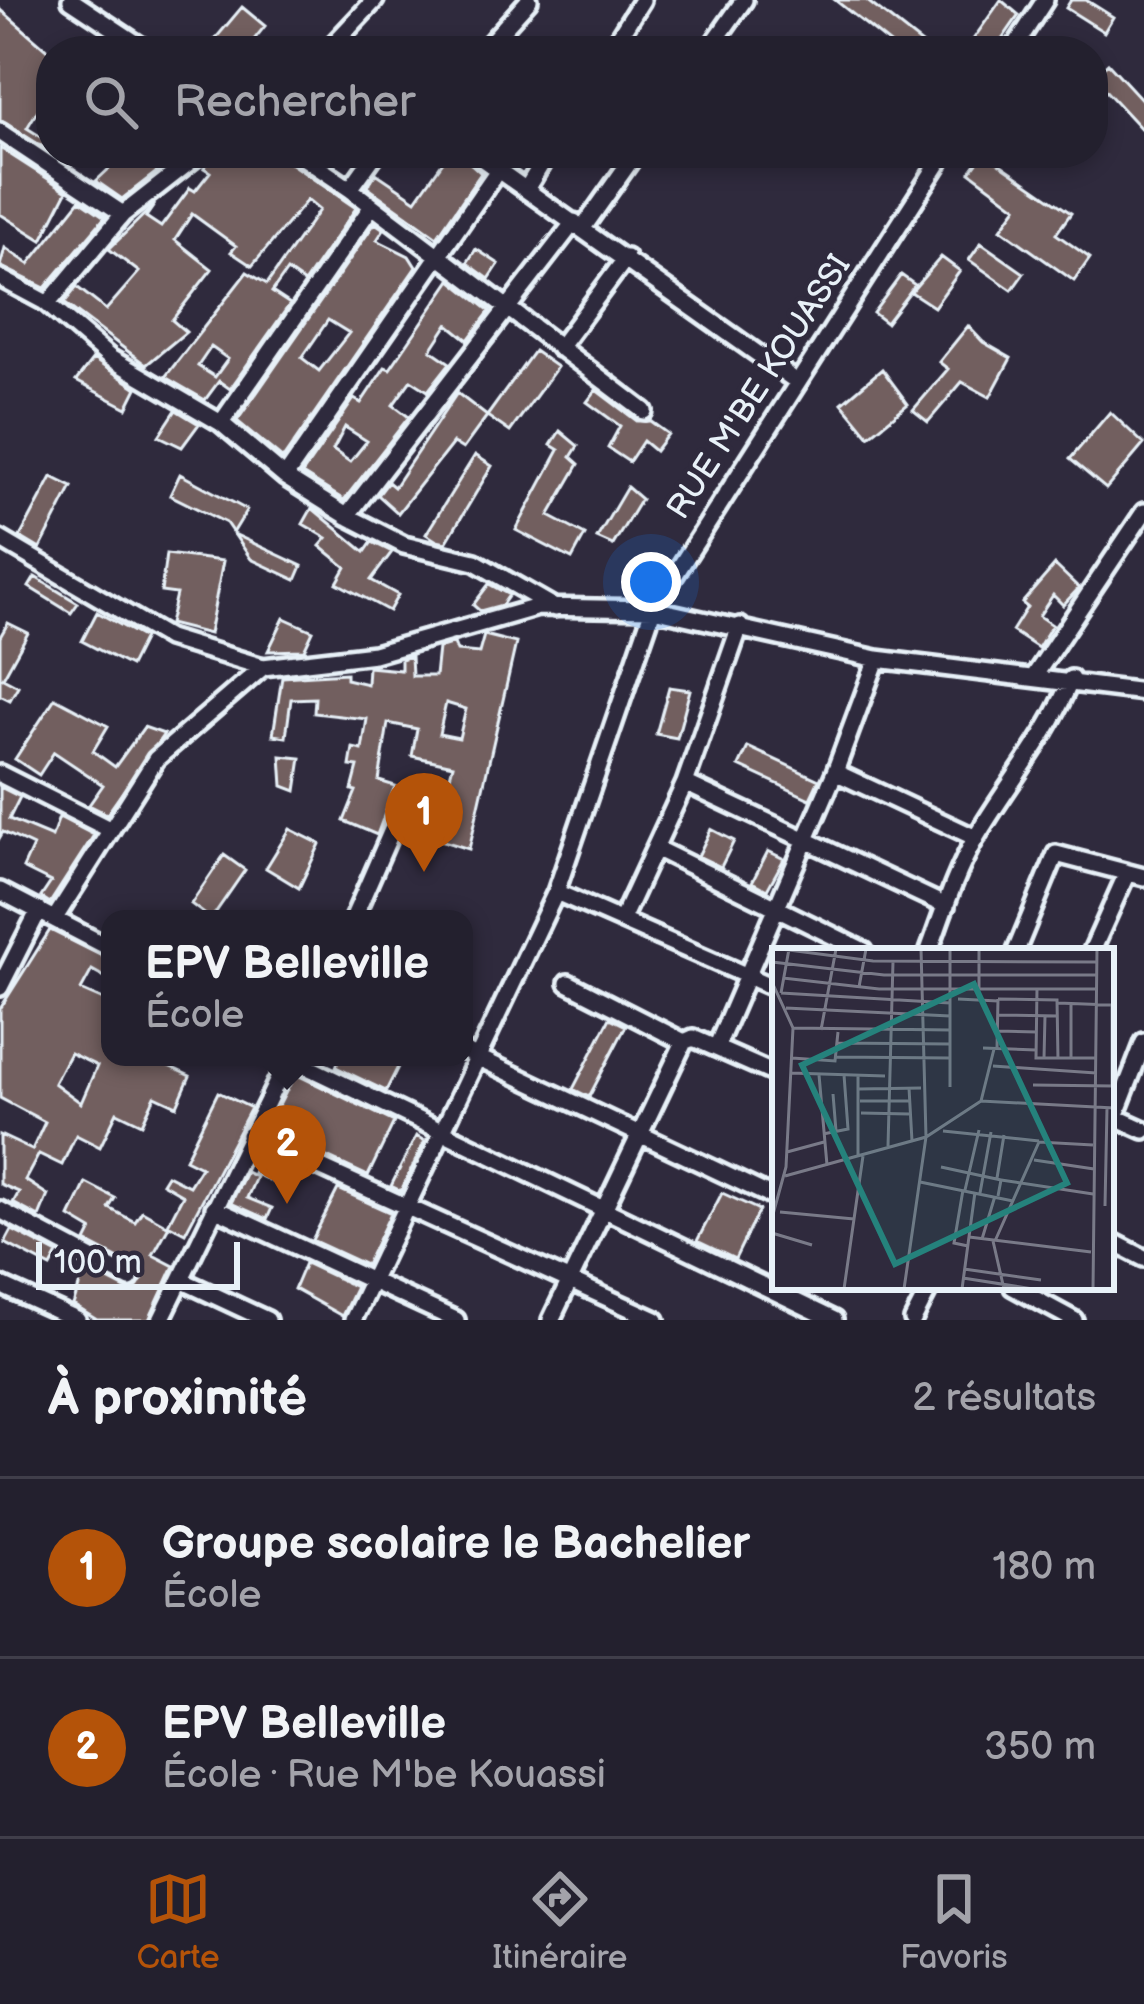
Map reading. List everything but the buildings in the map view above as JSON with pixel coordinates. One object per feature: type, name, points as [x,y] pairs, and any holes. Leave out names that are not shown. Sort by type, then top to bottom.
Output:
[{"type":"street","points":[[71,0],[125,36]]},
{"type":"street","points":[[347,36],[375,0]]},
{"type":"street","points":[[497,36],[529,0]]},
{"type":"street","points":[[619,36],[642,0]]},
{"type":"street","points":[[718,36],[744,0]]},
{"type":"street","points":[[1022,36],[1045,0]]},
{"type":"street","points":[[0,132],[36,156]]},
{"type":"street","points":[[54,168],[123,214]]},
{"type":"street","points":[[45,302],[123,214],[182,168]]},
{"type":"street","points":[[318,168],[644,411]]},
{"type":"street","points":[[350,189],[365,168]]},
{"type":"street","points":[[495,168],[796,381]]},
{"type":"street","points":[[527,188],[539,168]]},
{"type":"street","points":[[347,516],[623,168]]},
{"type":"street","name":"RUE M'BE KOUASSI","points":[[473,1050],[556,892],[653,609],[936,168]]},
{"type":"street","points":[[285,477],[498,170]]},
{"type":"street","points":[[221,423],[370,209]]},
{"type":"street","points":[[559,348],[626,258]]},
{"type":"street","points":[[0,278],[45,302],[110,358],[221,423],[285,477],[347,516],[404,545],[476,562],[555,608]]},
{"type":"street","points":[[1035,675],[1144,512]]},
{"type":"street","points":[[0,539],[168,638],[263,667],[374,654],[538,608],[653,609],[877,659],[1071,679],[1144,692]]},
{"type":"street","points":[[622,919],[685,783],[740,626]]},
{"type":"street","points":[[716,1048],[836,772],[877,659]]},
{"type":"street","points":[[0,987],[156,759],[263,667]]},
{"type":"street","points":[[930,948],[976,838],[1041,745],[1071,679]]},
{"type":"street","points":[[836,772],[976,838]]},
{"type":"street","points":[[0,774],[109,829]]},
{"type":"street","points":[[685,783],[946,906]]},
{"type":"street","points":[[357,910],[395,823]]},
{"type":"street","points":[[656,848],[858,948]]},
{"type":"street","points":[[1017,948],[1056,854],[1136,875],[1094,948]]},
{"type":"street","points":[[0,890],[101,943]]},
{"type":"street","points":[[556,892],[772,987]]},
{"type":"street","points":[[568,983],[684,1042]]},
{"type":"street","points":[[550,1320],[684,1042],[693,1038],[772,1073]]},
{"type":"street","points":[[1114,1114],[1144,1042]]},
{"type":"street","points":[[473,1055],[772,1197]]},
{"type":"street","points":[[161,1320],[285,1066]]},
{"type":"street","points":[[306,1066],[834,1320]]},
{"type":"street","name":"RUE M'BE KOUASSI","points":[[353,1320],[410,1206],[467,1066]]},
{"type":"street","points":[[1114,1116],[1144,1130]]},
{"type":"street","points":[[249,1135],[656,1320]]},
{"type":"street","points":[[214,1208],[456,1320]]},
{"type":"street","points":[[0,1210],[130,1279]]},
{"type":"street","points":[[1114,1242],[1143,1253]]},
{"type":"street","points":[[181,1280],[267,1320]]},
{"type":"street","points":[[0,1285],[77,1320]]},
{"type":"street","points":[[913,1320],[928,1290]]},
{"type":"street","points":[[1019,1290],[1074,1320]]},
{"type":"place","name":"Groupe scolaire le Bachelier","points":[[424,872]]},
{"type":"place","name":"EPV Belleville","points":[[287,1204]]}]
